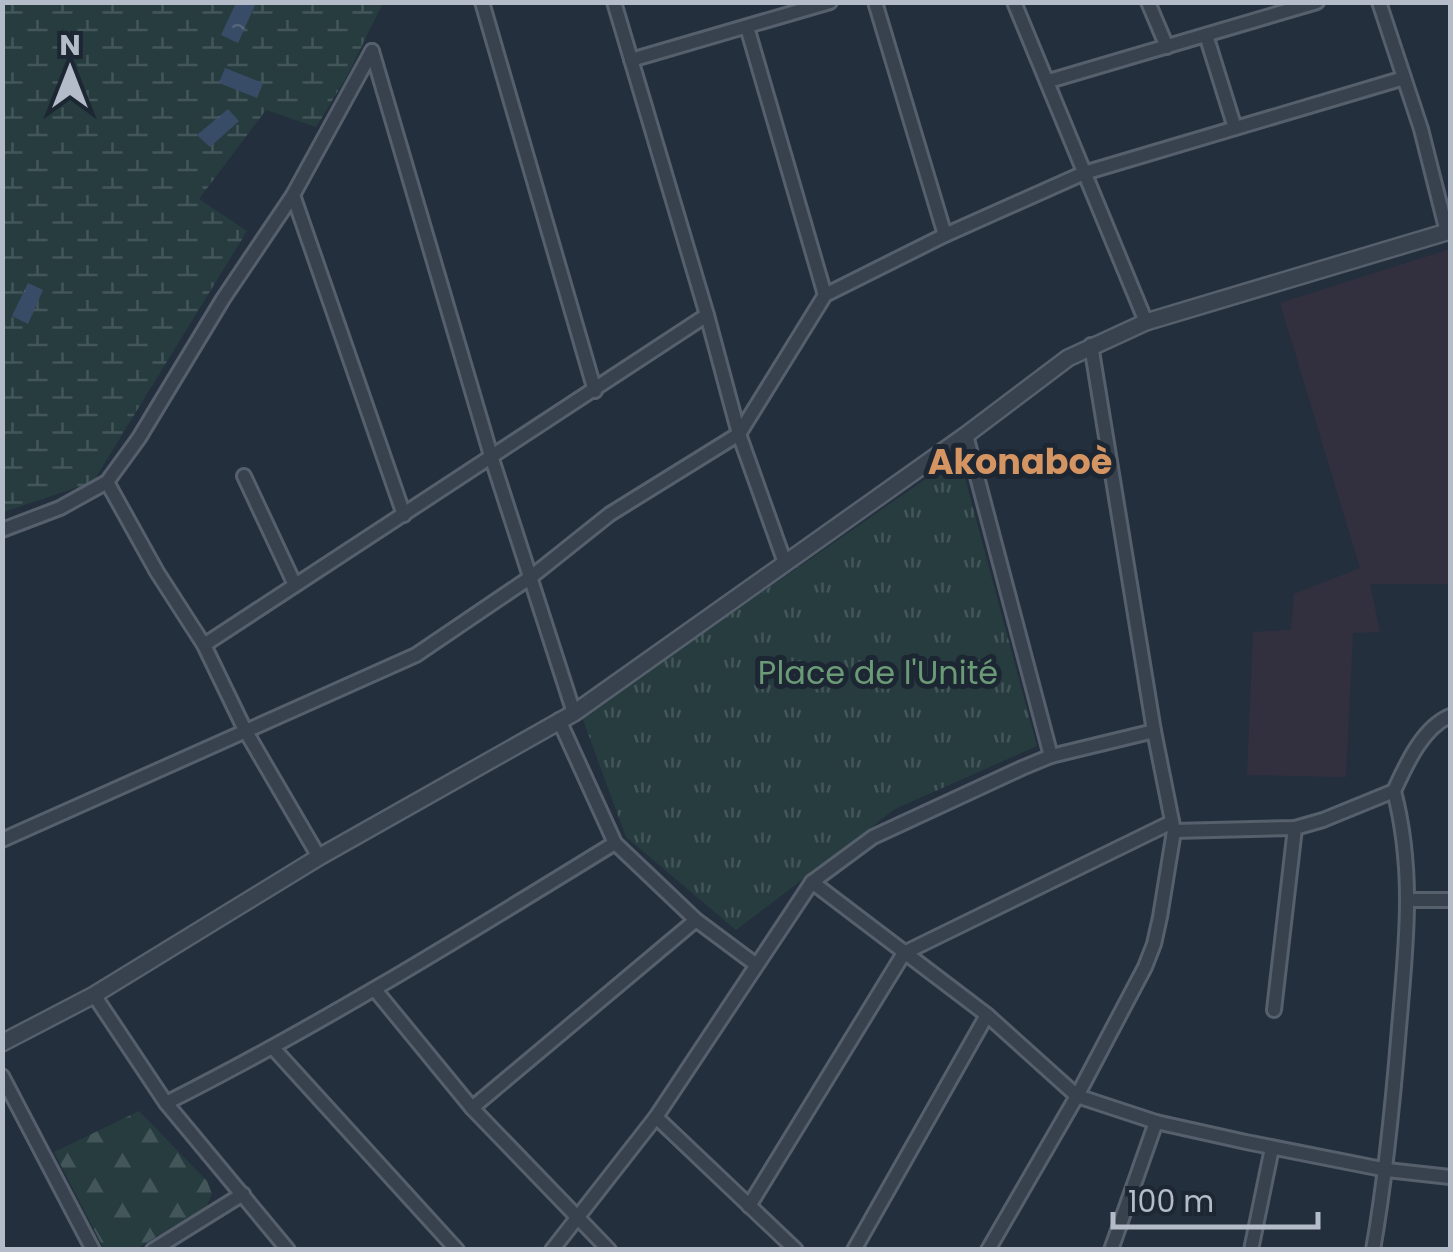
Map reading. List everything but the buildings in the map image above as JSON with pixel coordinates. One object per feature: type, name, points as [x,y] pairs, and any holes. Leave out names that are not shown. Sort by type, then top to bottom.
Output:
[{"type":"street","points":[[482,2],[595,391]]},
{"type":"street","points":[[614,2],[739,434],[785,564]]},
{"type":"street","points":[[630,60],[830,2]]},
{"type":"street","points":[[875,2],[945,235]]},
{"type":"street","points":[[1014,2],[1146,322]]},
{"type":"street","points":[[1148,2],[1166,46]]},
{"type":"street","points":[[1049,81],[1317,2]]},
{"type":"street","points":[[2,1043],[94,994],[318,857],[566,716],[966,435],[1068,358],[1146,322],[1449,231],[1380,2]]},
{"type":"street","points":[[747,26],[825,296]]},
{"type":"street","points":[[1206,35],[1235,128]]},
{"type":"street","points":[[2,530],[60,508],[107,482],[293,194],[372,51],[530,577],[566,716],[615,843],[696,920],[755,964]]},
{"type":"street","points":[[2,840],[416,655],[530,577],[610,514],[739,434],[825,296],[945,235],[1084,173],[1404,78]]},
{"type":"street","points":[[293,194],[404,515]]},
{"type":"street","points":[[204,645],[707,315]]},
{"type":"street","points":[[988,1250],[1077,1096],[1154,944],[1173,826],[1092,345]]},
{"type":"street","points":[[966,435],[1051,756]]},
{"type":"street","points":[[244,476],[295,586]]},
{"type":"street","points":[[107,482],[157,572],[204,645],[245,730],[318,857]]},
{"type":"street","points":[[1373,1250],[1387,1170],[1410,900],[1404,831],[1394,791],[1412,754],[1450,716]]},
{"type":"street","points":[[552,1250],[656,1117],[812,882],[874,838],[1051,756],[1154,731]]},
{"type":"street","points":[[749,1206],[904,953],[1173,826],[1295,828],[1394,791]]},
{"type":"street","points":[[1274,1010],[1295,828]]},
{"type":"street","points":[[166,1103],[376,991],[615,843]]},
{"type":"street","points":[[812,882],[987,1016],[1077,1096],[1156,1122],[1272,1148],[1387,1170],[1450,1177]]},
{"type":"street","points":[[1410,900],[1450,900]]},
{"type":"street","points":[[472,1108],[696,920]]},
{"type":"street","points":[[376,991],[472,1108],[609,1250]]},
{"type":"street","points":[[94,994],[166,1103],[288,1250]]},
{"type":"street","points":[[854,1250],[987,1016]]},
{"type":"street","points":[[274,1048],[457,1250]]},
{"type":"street","points":[[2,1076],[93,1250]]},
{"type":"street","points":[[656,1117],[796,1250]]},
{"type":"street","points":[[1110,1250],[1156,1122]]},
{"type":"street","points":[[1251,1250],[1272,1148]]},
{"type":"street","points":[[152,1250],[243,1194]]},
{"type":"shaded area","points":[[1450,249],[1450,584],[1370,584],[1380,632],[1353,633],[1346,777],[1247,775],[1253,632],[1291,630],[1294,594],[1360,568],[1280,303]]},
{"type":"green space","points":[[2,3],[383,3],[346,78],[316,127],[266,110],[199,199],[247,231],[93,482],[3,512]]},
{"type":"green space","name":"Place de l'Unité","points":[[959,456],[1037,746],[895,809],[736,930],[626,837],[582,717]]},
{"type":"green space","points":[[139,1111],[207,1181],[212,1194],[206,1207],[136,1249],[104,1249],[54,1152]]},
{"type":"water","points":[[236,3],[256,3],[238,43],[221,35]]},
{"type":"water","points":[[225,68],[263,83],[257,98],[219,83]]},
{"type":"water","points":[[228,109],[239,121],[210,147],[197,135]]},
{"type":"water","points":[[28,283],[43,290],[28,324],[12,316]]},
{"type":"district","name":"Akonaboè","points":[[1020,461]]}]
